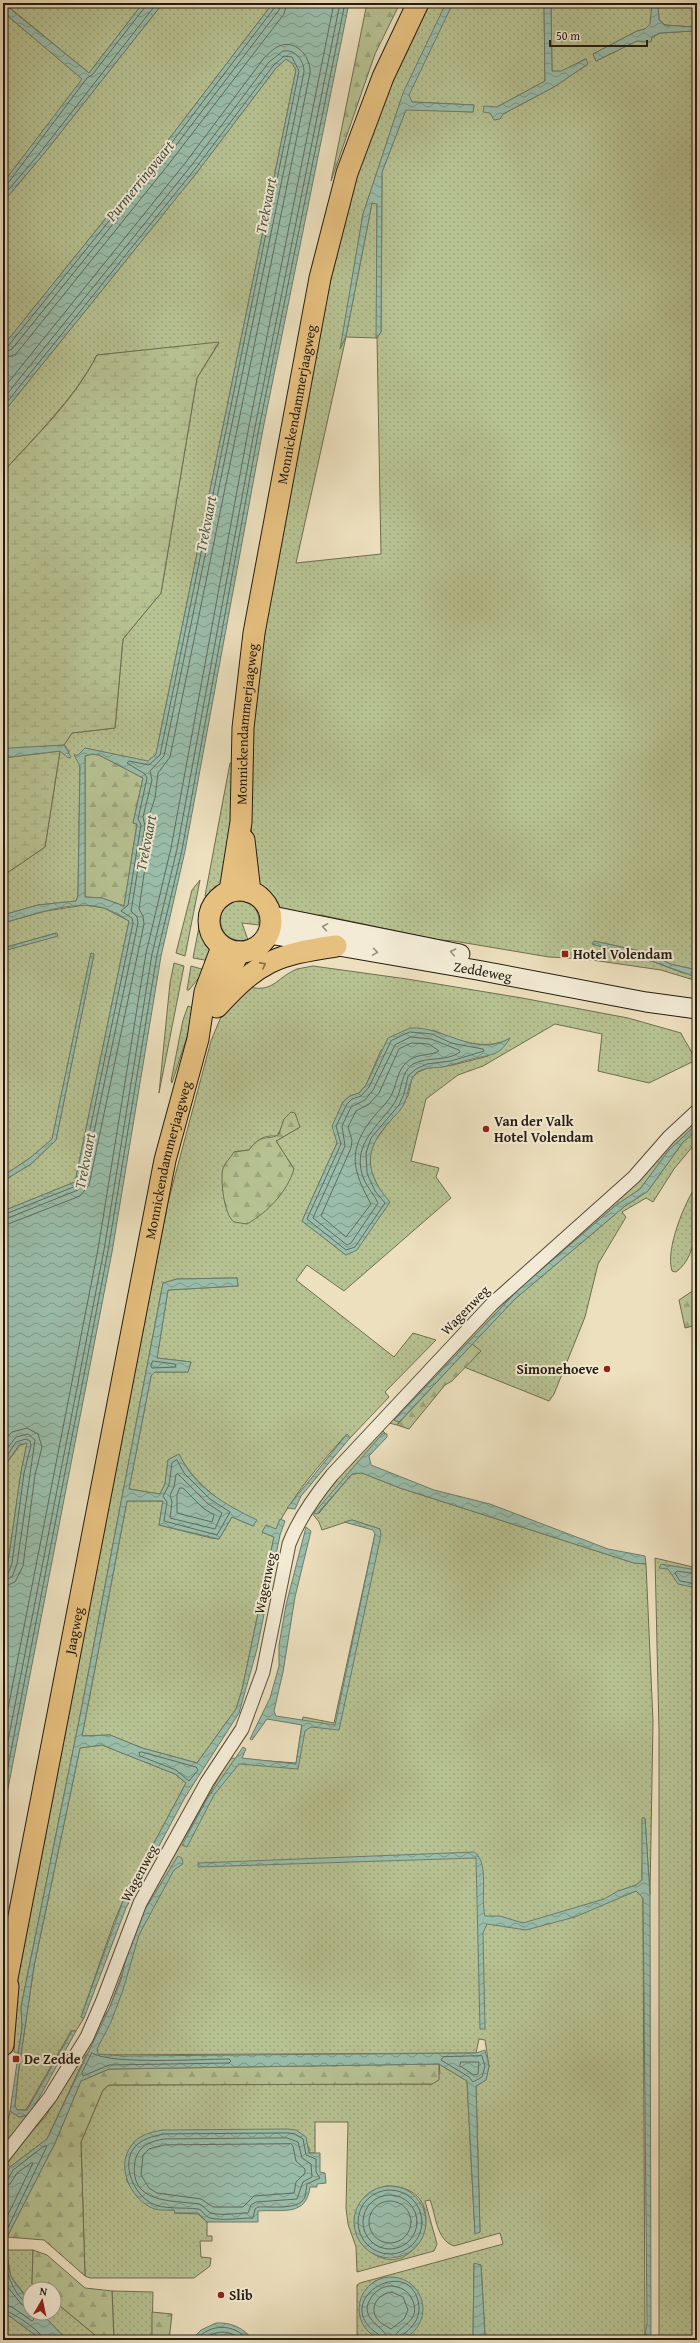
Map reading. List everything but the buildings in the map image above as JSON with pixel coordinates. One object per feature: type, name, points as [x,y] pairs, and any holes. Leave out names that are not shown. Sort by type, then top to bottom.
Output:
[{"type":"main road","name":"Monnickendammerjaagweg","points":[[240,892],[243,728],[254,633],[320,278],[347,173],[383,77],[418,3]]},
{"type":"main road","points":[[240,892],[262,898],[270,910],[270,925],[253,950],[230,950],[212,932],[209,918],[214,904],[240,892]]},
{"type":"main road","name":"Zeddeweg","points":[[270,925],[336,946],[477,970],[685,1009],[697,1009]]},
{"type":"main road","name":"Zeddeweg","points":[[270,925],[697,1000]]},
{"type":"main road","points":[[217,1007],[243,978],[272,960],[304,951],[336,946]]},
{"type":"main road","name":"Monnickendammerjaagweg","points":[[198,1039],[217,1007],[229,972],[230,950]]},
{"type":"main road","name":"Monnickendammerjaagweg","points":[[141,1282],[165,1160],[198,1039],[205,992],[230,950]]},
{"type":"main road","name":"Jaagweg","points":[[3,1999],[141,1282]]},
{"type":"main road","name":"Jaagweg","points":[[3,2045],[8,1979]]},
{"type":"street","name":"Wagenweg","points":[[3,2156],[50,2097],[87,2037],[104,2000],[130,1926],[140,1903],[207,1782],[242,1729],[264,1666],[289,1544],[296,1525],[311,1502],[332,1474],[492,1304],[634,1177],[669,1137],[697,1111]]},
{"type":"green space","points":[[4,3],[143,3],[89,73]]},
{"type":"green space","points":[[163,3],[273,3],[156,156],[3,346],[3,202],[42,156]]},
{"type":"green space","points":[[367,3],[400,3],[375,54],[331,181]]},
{"type":"green space","points":[[430,3],[544,3],[545,81],[497,107],[503,114],[554,87],[588,64],[585,59],[561,72],[552,71],[551,3],[604,3],[604,7],[652,6],[651,24],[645,29],[637,31],[593,54],[596,61],[637,41],[644,42],[660,33],[693,31],[693,27],[665,25],[659,20],[658,6],[697,5],[697,970],[670,964],[649,953],[594,941],[592,944],[649,960],[683,973],[697,972],[697,981],[661,970],[585,959],[549,957],[454,941],[439,940],[321,915],[287,917],[275,910],[270,900],[258,890],[252,855],[251,744],[257,681],[273,579],[329,286],[359,167],[392,80]],"holes":[[[403,94],[412,102],[474,105],[473,112],[406,109],[382,172],[381,332],[377,338],[377,204],[372,203],[346,336],[341,347],[363,214]],[[346,337],[377,338],[381,554],[296,563]]]},
{"type":"green space","points":[[3,12],[83,79],[3,183]]},
{"type":"green space","points":[[286,59],[292,63],[296,70],[156,754],[148,762],[85,748],[78,759],[80,766],[78,896],[76,901],[38,905],[3,915],[3,873],[7,873],[45,847],[60,751],[68,757],[69,751],[64,745],[72,733],[115,728],[123,639],[161,593],[197,378],[219,343],[97,355],[88,371],[66,402],[3,472],[3,413],[198,171],[276,68]]},
{"type":"green space","points":[[219,342],[197,378],[161,593],[123,639],[115,728],[72,733],[64,745],[3,750],[3,472],[66,402],[78,387],[97,355]]},
{"type":"green space","points":[[60,751],[45,847],[7,873],[3,873],[3,758]]},
{"type":"green space","points":[[92,754],[99,755],[143,778],[133,823],[137,824],[124,906],[102,898],[85,897],[85,756]]},
{"type":"green space","points":[[230,763],[234,763],[234,826],[222,887],[211,897],[205,896]]},
{"type":"green space","points":[[200,880],[185,956],[176,953],[192,890]]},
{"type":"green space","points":[[235,901],[250,904],[258,914],[259,925],[242,923],[248,940],[235,940],[225,934],[222,929],[222,910]]},
{"type":"green space","points":[[85,905],[104,908],[129,921],[75,1182],[3,1211],[3,1181],[31,1164],[56,1140],[94,954],[91,953],[52,1140],[30,1158],[3,1176],[3,951],[57,936],[56,933],[3,948],[3,923],[46,911]]},
{"type":"green space","points":[[199,927],[203,927],[211,946],[210,961],[193,958]]},
{"type":"green space","points":[[174,963],[184,966],[159,1093],[170,983]]},
{"type":"green space","points":[[191,966],[205,970],[189,990],[187,990]]},
{"type":"green space","points":[[313,966],[407,979],[522,998],[628,1018],[681,1033],[694,1061],[649,1083],[598,1071],[602,1034],[555,1024],[483,1066],[458,1075],[426,1099],[411,1161],[439,1168],[436,1177],[451,1198],[344,1291],[307,1265],[296,1280],[394,1357],[413,1333],[436,1340],[385,1392],[389,1397],[350,1438],[347,1434],[318,1468],[299,1491],[276,1529],[262,1532],[274,1537],[242,1690],[236,1709],[197,1763],[142,1748],[110,1735],[82,1736],[127,1501],[163,1501],[159,1525],[211,1538],[219,1539],[232,1517],[253,1526],[202,1485],[186,1466],[179,1454],[168,1460],[165,1484],[160,1494],[129,1489],[151,1376],[155,1372],[188,1372],[191,1362],[157,1358],[168,1290],[238,1286],[237,1278],[177,1279],[163,1283],[82,1706],[21,2007],[22,2028],[18,2053],[14,2052],[17,1975],[63,1745],[94,1576],[168,1202],[211,1041],[220,1019],[245,986],[255,988],[268,987],[297,969]],"holes":[[[433,1030],[452,1038],[471,1043],[500,1043],[509,1039],[488,1056],[453,1065],[428,1068],[418,1072],[412,1078],[408,1096],[375,1141],[370,1154],[371,1171],[379,1189],[346,1255],[302,1221],[337,1143],[338,1113],[343,1102],[350,1096],[359,1093],[366,1085],[381,1050]],[[288,1115],[300,1127],[276,1141],[294,1169],[234,1152],[249,1150],[255,1143],[264,1137],[277,1136]]]},
{"type":"green space","points":[[188,1006],[196,1009],[172,1083],[171,1081],[183,1020]]},
{"type":"green space","points":[[291,1112],[295,1113],[300,1127],[276,1141],[294,1169],[287,1186],[276,1201],[255,1219],[247,1224],[234,1222],[225,1205],[222,1181],[224,1166],[234,1152],[249,1150],[258,1141],[279,1134],[284,1119]]},
{"type":"green space","points":[[697,1119],[697,1124],[669,1150],[640,1189],[615,1206],[520,1288],[394,1420],[399,1422],[397,1425],[389,1423],[462,1340],[668,1143]]},
{"type":"green space","points":[[697,1130],[697,1148],[693,1146],[674,1169],[653,1202],[646,1198],[622,1212],[626,1217],[598,1264],[585,1317],[554,1394],[549,1401],[464,1367],[480,1351],[472,1344],[515,1299],[625,1206],[648,1191],[683,1142]]},
{"type":"green space","points":[[697,1184],[697,1219],[693,1244],[684,1264],[676,1272],[672,1271],[671,1251],[677,1226],[687,1202]]},
{"type":"green space","points":[[697,1288],[697,1325],[685,1328],[679,1300]]},
{"type":"green space","points":[[472,1344],[481,1351],[452,1381],[445,1385],[409,1429],[397,1425]]},
{"type":"green space","points":[[383,1431],[385,1433],[318,1514],[352,1474],[362,1473],[400,1488],[634,1563],[646,1564],[653,1721],[650,1895],[645,1819],[643,1818],[642,1880],[636,1885],[619,1891],[636,1891],[643,1898],[645,2340],[497,2340],[497,2337],[485,2336],[481,2265],[474,2264],[473,2340],[399,2340],[406,2337],[419,2294],[414,2287],[384,2278],[375,2281],[367,2288],[360,2316],[366,2329],[383,2340],[357,2340],[357,2285],[360,2283],[503,2244],[500,2233],[454,2246],[448,2243],[440,2233],[430,2200],[425,2201],[437,2244],[434,2251],[357,2272],[356,2247],[348,2224],[346,2208],[348,2122],[315,2122],[315,2153],[309,2153],[309,2147],[126,2179],[135,2193],[145,2203],[157,2208],[174,2210],[175,2213],[198,2214],[207,2222],[207,2236],[212,2236],[212,2241],[200,2241],[201,2257],[211,2258],[210,2266],[194,2278],[90,2278],[85,2276],[81,2142],[103,2090],[109,2085],[432,2084],[440,2073],[439,2064],[467,2081],[475,2233],[480,2232],[476,2086],[486,2080],[489,2066],[485,2040],[479,2039],[476,2053],[86,2055],[47,2139],[10,2167],[5,2160],[46,2116],[86,2043],[109,2009],[151,1896],[230,1758],[296,1763],[303,1717],[334,1723],[375,1534],[380,1529],[352,1520],[322,1530],[319,1522],[311,1512],[313,1504],[376,1432]],"holes":[[[387,2186],[410,2191],[422,2203],[426,2219],[422,2236],[413,2250],[398,2259],[381,2258],[362,2244],[356,2212],[358,2207],[368,2194],[382,2187]]]},
{"type":"green space","points":[[27,1443],[21,1472],[8,1563],[3,1577],[3,1468],[20,1445]]},
{"type":"green space","points":[[655,1558],[697,1568],[697,2340],[659,2340],[659,1731]]},
{"type":"green space","points":[[102,1745],[175,1774],[186,1783],[123,1901],[114,1922],[81,2017],[84,2018],[76,2031],[71,2031],[26,2110],[17,2110],[15,2106],[18,2075],[34,1966],[80,1748]]},
{"type":"green space","points":[[439,2064],[439,2080],[432,2084],[109,2085],[103,2090],[81,2142],[85,2276],[44,2240],[7,2237],[55,2143],[81,2081],[109,2069]]},
{"type":"green space","points":[[10,2111],[19,2117],[28,2115],[27,2123],[8,2144],[3,2141]]},
{"type":"green space","points":[[6,2250],[33,2250],[32,2281],[22,2281],[22,2291],[11,2277]]},
{"type":"green space","points":[[33,2250],[47,2255],[85,2288],[112,2291],[114,2340],[101,2340],[62,2308],[62,2281],[32,2281]]},
{"type":"green space","points":[[112,2291],[153,2292],[152,2340],[114,2340]]},
{"type":"green space","points":[[62,2308],[101,2340],[67,2340],[49,2321],[62,2321]]},
{"type":"green space","points":[[152,2312],[172,2314],[169,2340],[152,2340]]},
{"type":"green space","points":[[3,2314],[8,2315],[42,2340],[3,2340]]},
{"type":"water","points":[[3,3],[89,73],[143,3],[163,3],[42,156],[3,202],[3,183],[82,79],[3,12]]},
{"type":"water","points":[[273,3],[349,3],[263,429],[185,851],[161,956],[112,1252],[3,1814],[3,1577],[8,1563],[21,1472],[27,1443],[19,1445],[3,1468],[3,1211],[75,1182],[129,921],[104,908],[80,905],[40,912],[3,923],[3,915],[38,905],[76,901],[78,896],[80,766],[74,755],[78,755],[85,748],[148,761],[156,754],[296,70],[292,63],[286,59],[276,68],[198,171],[3,413],[3,346],[156,156]],"holes":[[[92,754],[99,755],[143,778],[133,823],[137,824],[124,906],[102,898],[85,897],[85,756]]]},
{"type":"water","points":[[446,3],[453,3],[409,95],[412,102],[474,105],[473,112],[406,110],[382,172],[381,332],[376,338],[377,204],[372,203],[346,336],[340,349],[363,214],[403,93]]},
{"type":"water","points":[[544,3],[551,3],[552,71],[561,71],[586,59],[588,64],[554,87],[503,114],[500,119],[494,120],[490,113],[483,112],[484,106],[497,107],[545,81]]},
{"type":"water","points":[[652,3],[658,3],[659,20],[665,25],[693,27],[693,31],[660,33],[652,37],[651,42],[637,41],[596,61],[593,54],[637,31],[645,29],[650,24]]},
{"type":"water","points":[[64,745],[71,757],[68,758],[60,751],[3,758],[3,750],[10,748]]},
{"type":"water","points":[[57,933],[58,936],[3,951],[3,948]]},
{"type":"water","points":[[594,941],[649,953],[670,964],[697,970],[697,972],[693,976],[649,960],[592,944]]},
{"type":"water","points":[[91,953],[94,954],[56,1140],[31,1164],[3,1181],[3,1176],[30,1158],[52,1139]]},
{"type":"water","points":[[410,1028],[435,1032],[473,1044],[498,1044],[510,1038],[502,1049],[494,1054],[443,1067],[425,1069],[415,1074],[403,1106],[378,1137],[373,1147],[371,1156],[371,1165],[377,1184],[390,1202],[357,1250],[346,1255],[302,1221],[337,1143],[332,1126],[343,1102],[350,1096],[359,1093],[366,1085],[388,1038]]},
{"type":"water","points":[[697,1124],[697,1130],[683,1142],[648,1191],[625,1206],[515,1299],[399,1422],[394,1420],[520,1288],[615,1206],[640,1189],[669,1150]]},
{"type":"water","points":[[237,1278],[238,1286],[168,1290],[157,1358],[191,1362],[188,1372],[155,1372],[151,1376],[129,1489],[160,1494],[165,1484],[168,1460],[179,1454],[193,1476],[202,1486],[233,1508],[257,1520],[253,1526],[232,1517],[219,1539],[159,1525],[163,1501],[127,1501],[82,1736],[110,1735],[142,1748],[197,1763],[236,1709],[242,1690],[274,1537],[262,1532],[266,1525],[276,1529],[280,1519],[285,1521],[280,1535],[257,1649],[239,1713],[184,1799],[126,1908],[84,2018],[81,2017],[123,1901],[186,1783],[175,1774],[102,1745],[80,1748],[34,1966],[18,2075],[15,2106],[17,2110],[27,2110],[72,2031],[76,2031],[34,2107],[28,2115],[19,2117],[10,2111],[22,2028],[21,2007],[82,1706],[163,1283],[177,1279]]},
{"type":"water","points":[[383,1433],[387,1434],[387,1437],[369,1456],[371,1465],[434,1490],[490,1504],[608,1549],[645,1556],[646,1564],[634,1563],[400,1488],[362,1473],[352,1474],[317,1514],[314,1513]]},
{"type":"water","points":[[347,1434],[350,1438],[301,1496],[295,1509],[287,1508]]},
{"type":"water","points":[[352,1520],[380,1529],[381,1535],[339,1730],[311,1727],[305,1731],[298,1769],[239,1764],[214,1795],[187,1847],[182,1845],[207,1799],[243,1747],[246,1749],[242,1758],[296,1764],[302,1725],[267,1719],[252,1740],[250,1739],[270,1698],[279,1666],[279,1645],[286,1605],[306,1527],[311,1531],[295,1597],[283,1672],[274,1711],[276,1716],[335,1725],[375,1534],[373,1530],[344,1522]]},
{"type":"water","points":[[661,1564],[697,1570],[697,1588],[678,1584],[668,1569],[659,1568]]},
{"type":"water","points":[[642,1818],[645,1818],[650,1895],[651,2340],[510,2340],[623,2338],[645,2335],[647,2323],[643,1898],[636,1891],[575,1917],[526,1930],[487,1924],[483,1933],[485,2029],[480,2029],[476,1858],[198,1867],[198,1863],[474,1852],[479,1857],[482,1864],[485,1916],[500,1916],[523,1923],[604,1899],[618,1891],[636,1885],[642,1880]]},
{"type":"water","points":[[178,1856],[182,1858],[183,1864],[174,1870],[139,1935],[123,1990],[111,2022],[97,2049],[98,2054],[123,2056],[476,2053],[485,2050],[489,2066],[486,2080],[476,2086],[480,2232],[475,2234],[467,2081],[439,2064],[109,2069],[81,2081],[55,2143],[7,2237],[7,2258],[10,2273],[22,2293],[22,2321],[49,2321],[67,2340],[42,2340],[8,2315],[3,2314],[4,2179],[10,2167],[47,2139],[109,2009],[121,1980],[129,1945],[144,1911]]},
{"type":"water","points":[[163,2130],[296,2130],[306,2137],[309,2153],[320,2153],[320,2172],[325,2173],[326,2183],[317,2184],[317,2187],[310,2187],[308,2197],[304,2203],[292,2210],[258,2211],[258,2222],[207,2222],[198,2213],[175,2213],[174,2210],[156,2209],[150,2207],[136,2196],[127,2180],[125,2163],[127,2154],[137,2139],[149,2133]]},
{"type":"water","points":[[390,2186],[410,2192],[420,2202],[426,2222],[420,2242],[410,2252],[390,2258],[370,2252],[360,2242],[354,2222],[360,2202],[370,2192]]},
{"type":"water","points":[[474,2263],[481,2265],[485,2336],[497,2337],[497,2340],[473,2340]]},
{"type":"water","points":[[391,2277],[409,2283],[417,2291],[423,2309],[417,2327],[409,2335],[391,2341],[373,2335],[365,2327],[359,2309],[365,2291],[373,2283]]},
{"type":"water","points":[[216,2323],[237,2327],[246,2332],[253,2340],[191,2340],[201,2330]]},
{"type":"place","name":"Hotel Volendam","points":[[565,954]]},
{"type":"place","name":"Van der Valk Hotel Volendam","points":[[486,1129]]},
{"type":"place","name":"Simonehoeve","points":[[607,1369]]},
{"type":"place","name":"De Zedde","points":[[16,2059]]},
{"type":"place","name":"Slib","points":[[221,2295]]},
{"type":"water label","name":"Purmerringvaart","points":[[140,181]]},
{"type":"water label","name":"Trekvaart","points":[[266,206]]},
{"type":"water label","name":"Trekvaart","points":[[206,524]]},
{"type":"water label","name":"Trekvaart","points":[[146,843]]},
{"type":"water label","name":"Trekvaart","points":[[85,1161]]}]
